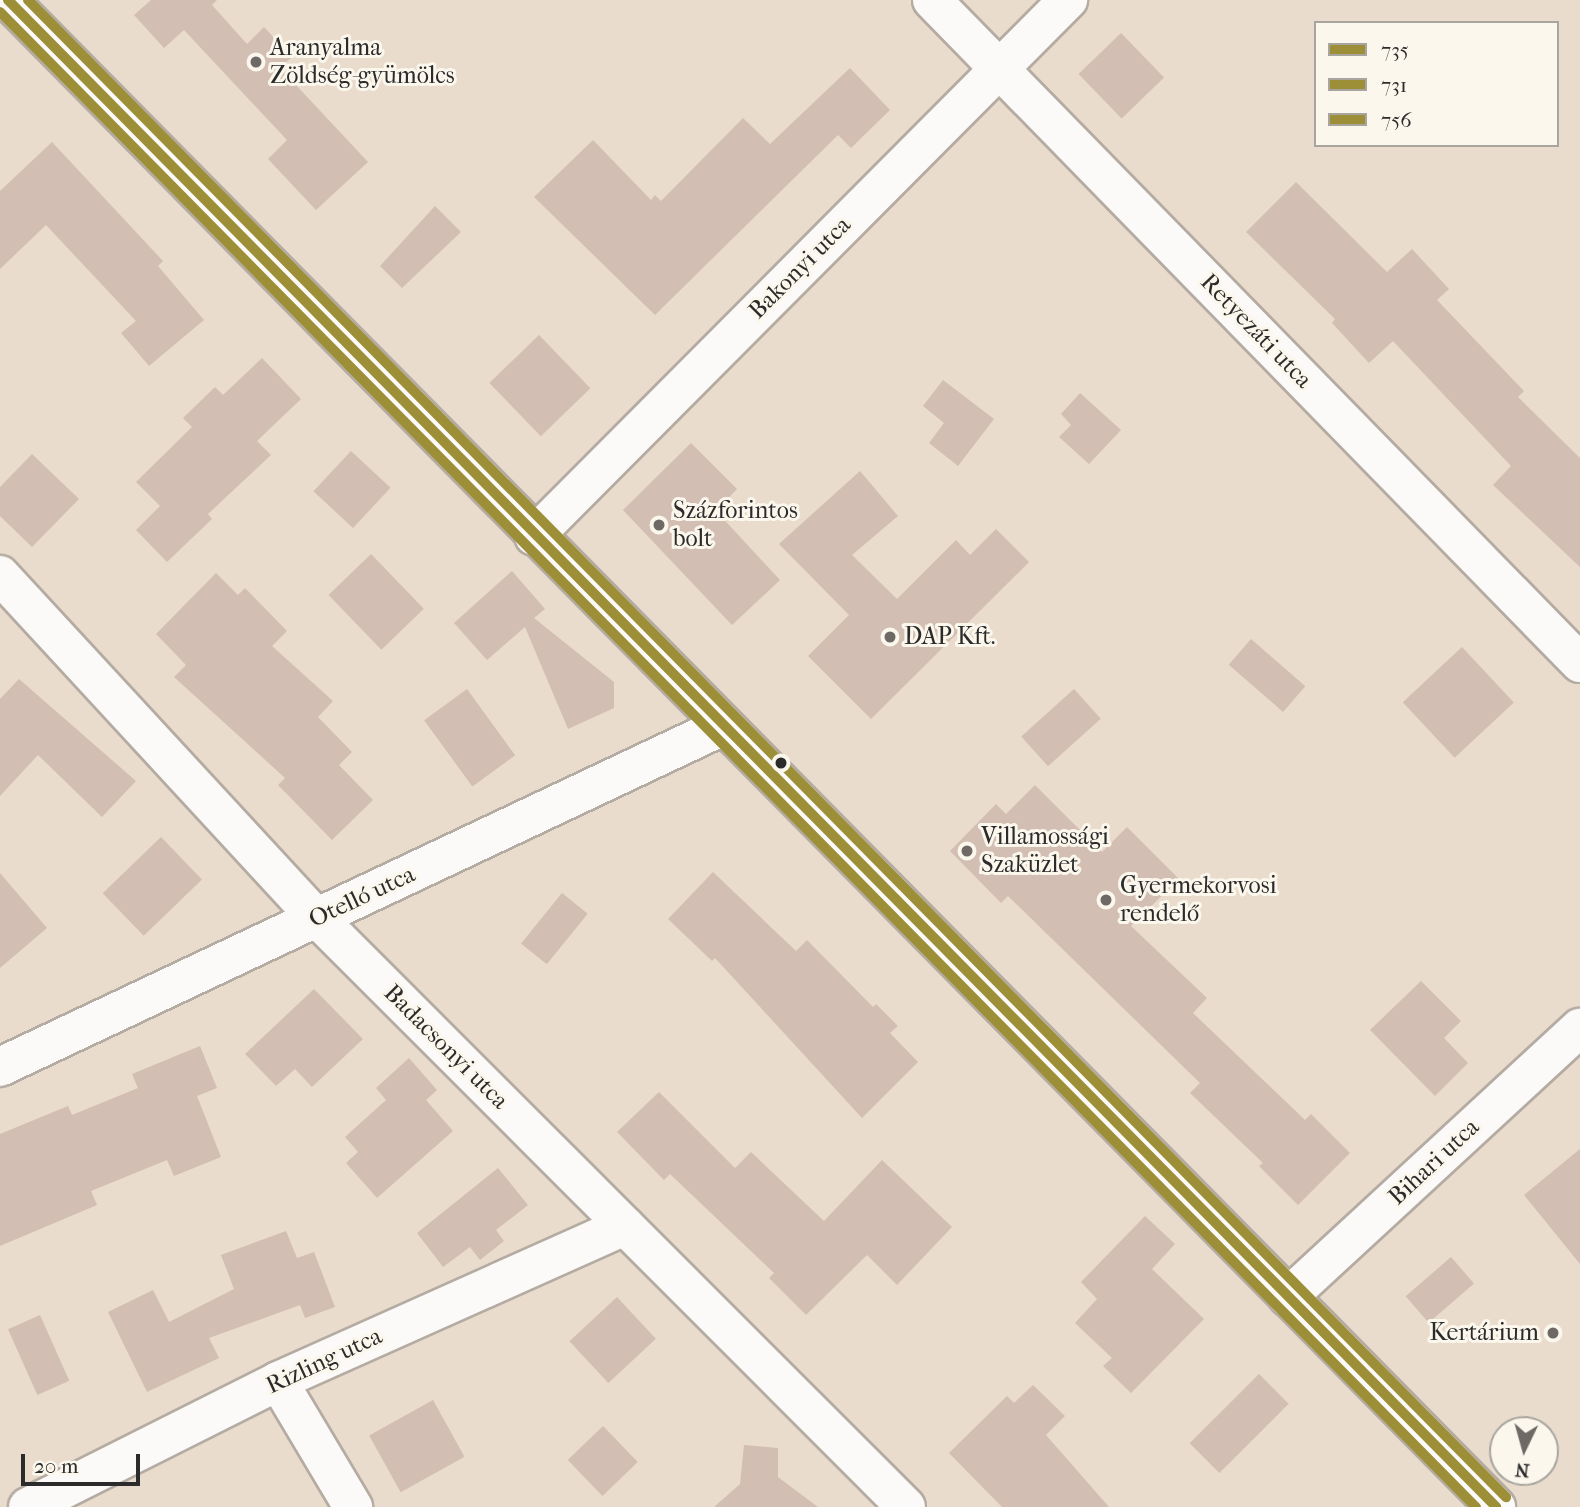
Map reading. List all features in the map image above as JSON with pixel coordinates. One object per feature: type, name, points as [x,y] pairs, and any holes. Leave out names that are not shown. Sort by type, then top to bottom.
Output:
[{"type":"street","points":[[8,0],[534,536],[1496,1507]]},
{"type":"street","name":"Retyezáti utca","points":[[932,0],[1580,663]]},
{"type":"street","name":"Bakonyi utca","points":[[534,536],[1068,0]]},
{"type":"street","name":"Badacsonyi utca","points":[[5,587],[317,918],[906,1507]]},
{"type":"street","name":"Otelló utca","points":[[0,1067],[723,726]]},
{"type":"street","name":"Bihari utca","points":[[1288,1297],[1580,1028]]},
{"type":"street","name":"Rizling utca","points":[[28,1507],[278,1381],[625,1226]]},
{"type":"street","points":[[278,1381],[354,1507]]},
{"type":"building","points":[[151,0],[217,0],[212,5],[247,44],[264,27],[292,57],[280,68],[368,162],[316,210],[268,159],[287,140],[184,30],[164,48],[134,15]]},
{"type":"building","points":[[1121,33],[1164,78],[1122,119],[1079,74]]},
{"type":"building","points":[[850,68],[890,110],[851,148],[838,135],[655,315],[534,197],[593,140],[651,200],[655,195],[661,201],[743,118],[770,144]]},
{"type":"building","points":[[52,142],[163,261],[158,266],[204,320],[149,366],[121,333],[136,321],[46,225],[0,269],[0,191]]},
{"type":"building","points":[[1296,182],[1387,272],[1412,249],[1449,289],[1437,300],[1524,391],[1518,397],[1580,458],[1580,567],[1493,485],[1511,466],[1393,341],[1369,363],[1332,323],[1335,319],[1246,232]]},
{"type":"building","points":[[435,206],[461,232],[402,288],[380,266]]},
{"type":"building","points":[[539,335],[590,388],[541,436],[489,383]]},
{"type":"building","points":[[262,358],[301,399],[257,441],[271,455],[208,514],[212,519],[167,562],[136,530],[160,506],[136,482],[192,427],[183,418],[215,387],[223,395]]},
{"type":"building","points":[[943,380],[994,419],[958,466],[929,443],[944,423],[923,406]]},
{"type":"building","points":[[1080,393],[1121,430],[1089,464],[1059,437],[1071,425],[1061,414]]},
{"type":"building","points":[[691,443],[737,489],[716,511],[780,580],[732,625],[623,510]]},
{"type":"building","points":[[351,451],[390,488],[353,528],[313,491]]},
{"type":"building","points":[[32,454],[79,499],[32,547],[0,516],[0,487]]},
{"type":"building","name":"DAP Kft.","points":[[860,471],[898,516],[852,555],[897,599],[956,540],[970,555],[996,529],[1029,562],[871,719],[808,656],[849,615],[779,544]]},
{"type":"building","points":[[371,554],[424,609],[381,650],[329,595]]},
{"type":"building","points":[[512,571],[545,609],[534,618],[614,682],[614,708],[568,729],[525,627],[487,660],[454,623]]},
{"type":"building","points":[[216,573],[238,595],[245,588],[287,631],[272,646],[333,701],[318,717],[352,752],[339,765],[373,800],[332,840],[278,785],[285,778],[174,677],[186,665],[156,634]]},
{"type":"building","points":[[1251,639],[1305,686],[1283,712],[1229,665]]},
{"type":"building","points":[[1462,647],[1514,703],[1455,758],[1403,702]]},
{"type":"building","points":[[19,679],[136,781],[102,817],[38,755],[0,796],[0,699]]},
{"type":"building","points":[[467,689],[515,755],[472,786],[424,720]]},
{"type":"building","points":[[1074,689],[1101,719],[1048,766],[1021,737]]},
{"type":"building","points":[[1035,785],[1102,852],[1127,827],[1179,879],[1131,926],[1207,998],[1193,1013],[1305,1120],[1311,1114],[1350,1153],[1298,1205],[1259,1166],[1263,1163],[1190,1093],[1200,1083],[1008,896],[1001,903],[950,851],[996,804],[1006,814]]},
{"type":"building","points":[[161,837],[202,879],[144,936],[103,893]]},
{"type":"building","points":[[713,872],[796,951],[807,940],[873,1007],[876,1004],[898,1026],[890,1033],[918,1062],[862,1118],[715,958],[712,961],[668,919]]},
{"type":"building","points":[[0,873],[47,928],[0,968]]},
{"type":"building","points":[[562,893],[588,914],[547,964],[521,944]]},
{"type":"building","points":[[1421,981],[1461,1021],[1444,1038],[1468,1063],[1435,1096],[1370,1030]]},
{"type":"building","points":[[314,989],[363,1039],[312,1087],[295,1069],[276,1086],[245,1054]]},
{"type":"building","points":[[200,1046],[217,1088],[197,1096],[221,1157],[174,1176],[167,1160],[91,1191],[97,1205],[0,1246],[0,1134],[68,1106],[72,1115],[138,1088],[132,1074]]},
{"type":"building","points":[[409,1058],[437,1090],[426,1100],[453,1131],[377,1198],[346,1163],[358,1152],[345,1137],[386,1100],[376,1088]]},
{"type":"building","points":[[659,1092],[735,1168],[751,1152],[824,1221],[882,1160],[952,1227],[897,1285],[867,1255],[806,1315],[769,1278],[774,1273],[670,1174],[664,1180],[617,1132]]},
{"type":"building","points":[[1580,1149],[1580,1264],[1524,1195]]},
{"type":"building","points":[[498,1168],[528,1205],[496,1230],[504,1241],[480,1260],[470,1247],[443,1267],[417,1233]]},
{"type":"building","points":[[1145,1216],[1175,1244],[1152,1269],[1204,1319],[1131,1393],[1103,1366],[1112,1358],[1075,1323],[1097,1299],[1081,1282]]},
{"type":"building","points":[[286,1231],[297,1258],[314,1252],[335,1307],[305,1318],[300,1305],[209,1338],[219,1358],[147,1392],[108,1312],[153,1290],[169,1322],[234,1289],[221,1255]]},
{"type":"building","points":[[1451,1257],[1474,1283],[1429,1323],[1406,1296]]},
{"type":"building","points":[[617,1297],[656,1339],[608,1383],[569,1341]]},
{"type":"building","points":[[40,1315],[69,1381],[37,1395],[8,1329]]},
{"type":"building","points":[[1259,1374],[1289,1404],[1219,1473],[1190,1443]]},
{"type":"building","points":[[1033,1385],[1065,1416],[1046,1435],[1109,1507],[1002,1507],[949,1453],[1007,1396],[1014,1403]]},
{"type":"building","points":[[433,1400],[465,1457],[401,1492],[369,1435]]},
{"type":"building","points":[[603,1426],[638,1462],[602,1496],[568,1460]]},
{"type":"building","points":[[744,1445],[778,1448],[778,1477],[818,1507],[714,1507],[740,1484]]},
{"type":"transit line","name":"735","points":[[8,0],[1496,1507]]},
{"type":"transit line","name":"756","points":[[28,0],[1506,1497]]},
{"type":"transit line","name":"731","points":[[0,12],[1476,1507]]},
{"type":"place","name":"Aranyalma Zöldség-gyümölcs","points":[[256,62]]},
{"type":"place","name":"Százforintos bolt","points":[[659,525]]},
{"type":"place","name":"DAP Kft.","points":[[890,637]]},
{"type":"place","name":"Villamossági Szaküzlet","points":[[967,851]]},
{"type":"place","name":"Gyermekorvosi rendelő","points":[[1106,900]]},
{"type":"place","name":"Kertárium","points":[[1553,1333]]}]
